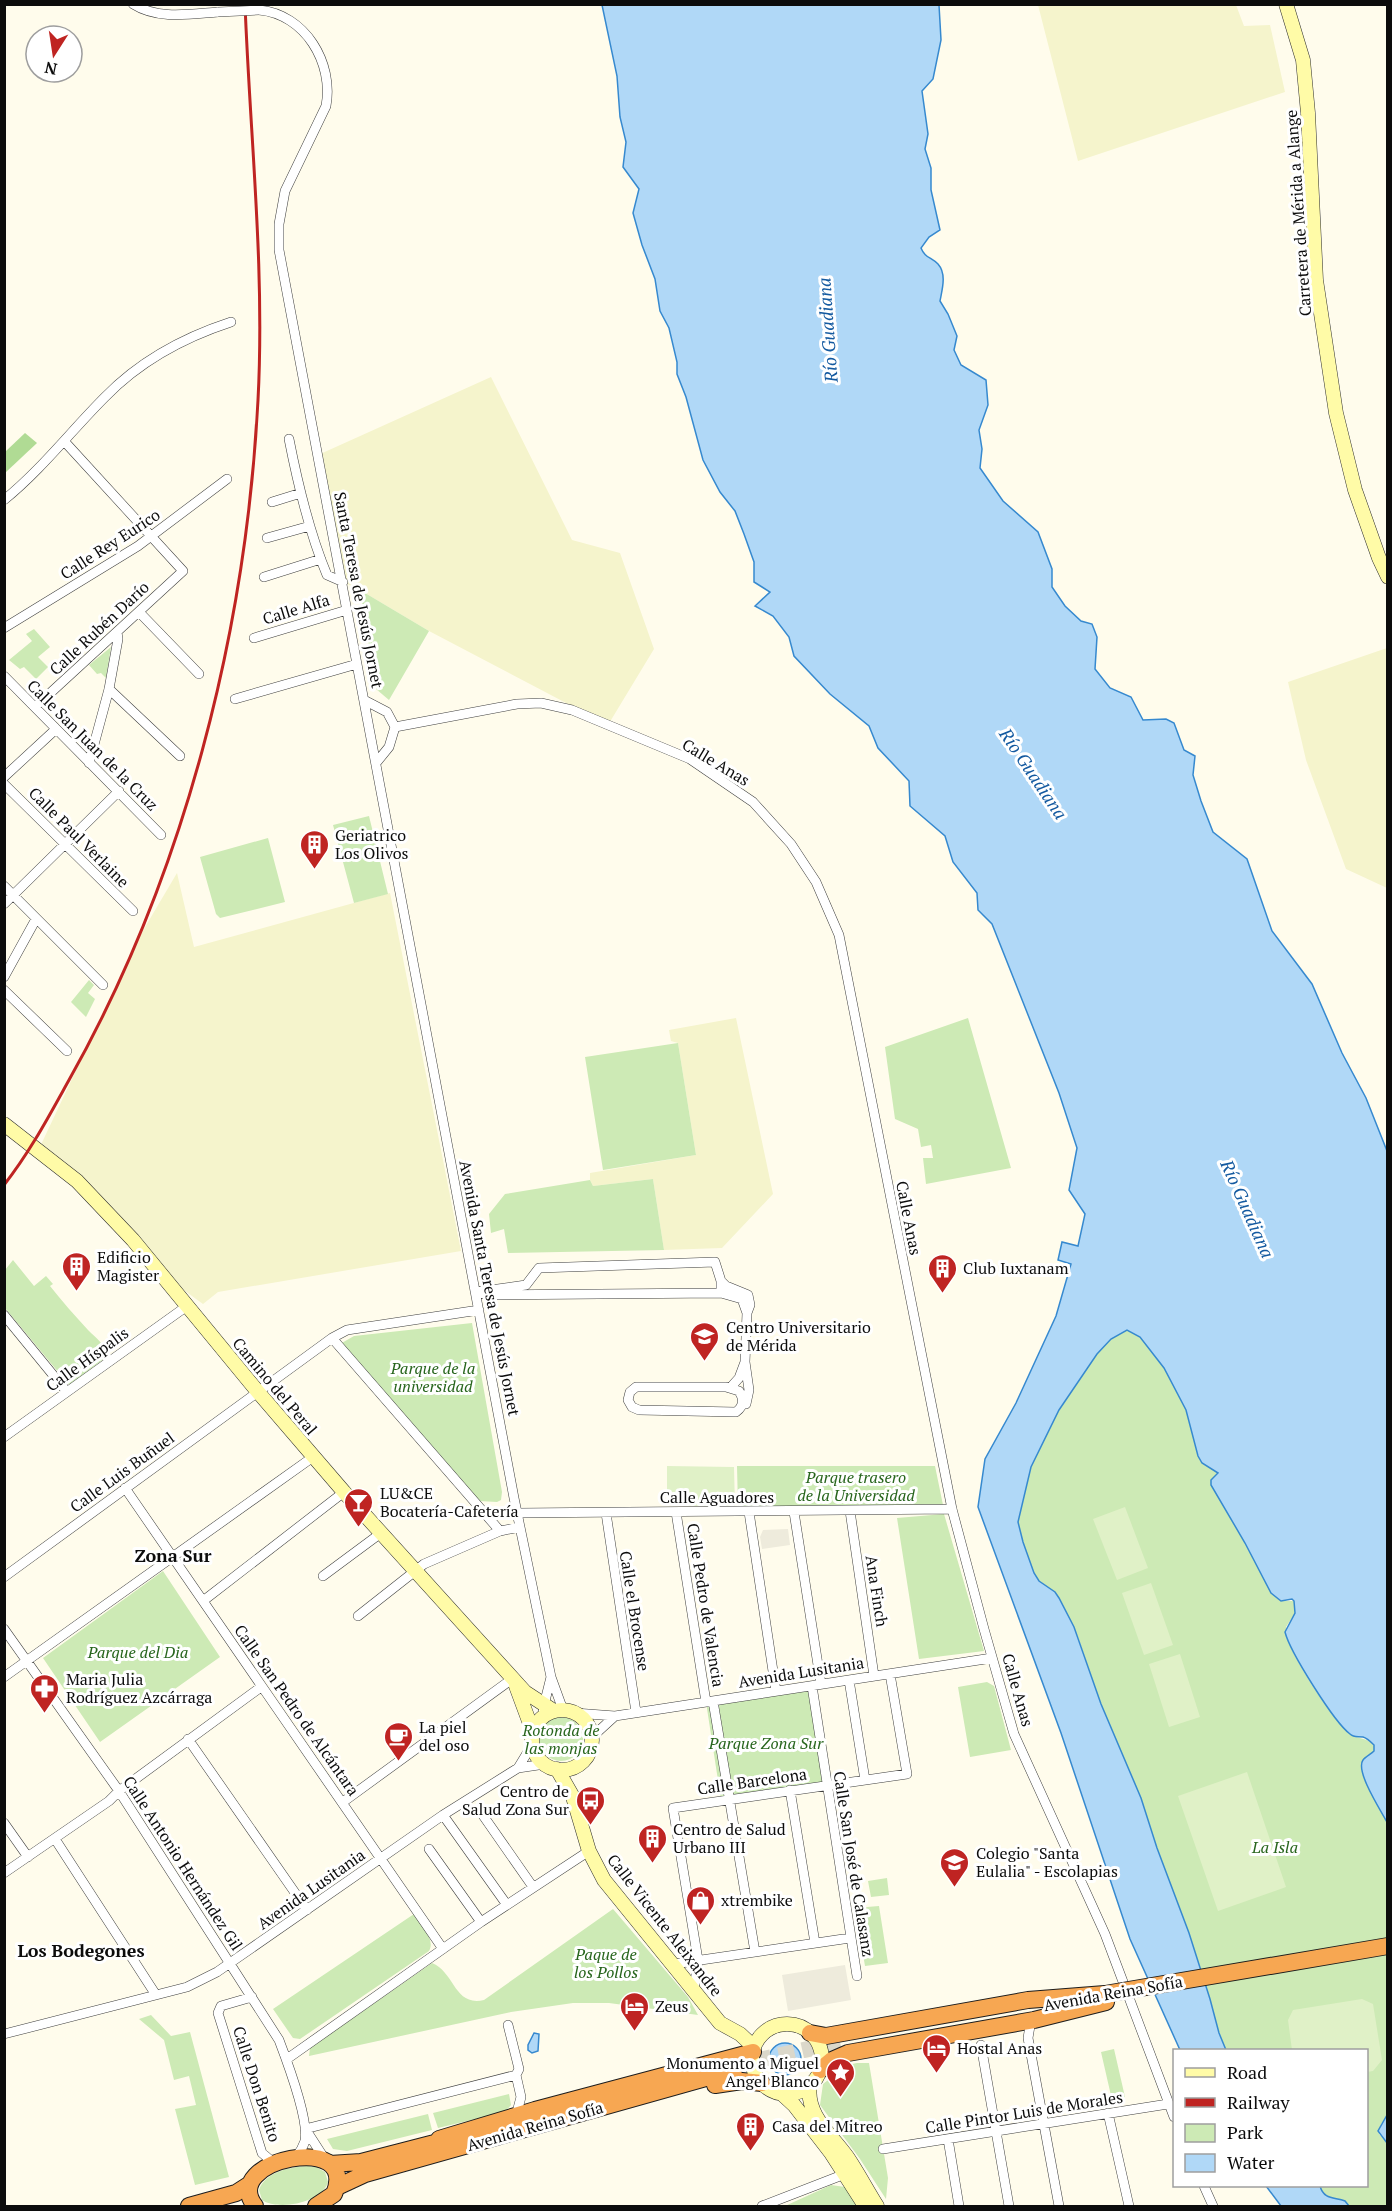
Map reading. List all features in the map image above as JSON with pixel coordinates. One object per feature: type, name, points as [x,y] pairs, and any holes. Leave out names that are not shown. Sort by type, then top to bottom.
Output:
[{"type":"highway","name":"Avenida Reina Sofía","points":[[840,2045],[1388,1946]]},
{"type":"highway","name":"Avenida Reina Sofía","points":[[1106,1998],[1388,1956]]},
{"type":"highway","points":[[820,2070],[832,2060],[848,2053],[1034,2020],[1106,1998]]},
{"type":"highway","points":[[810,2033],[826,2036],[1028,2000],[1106,1998]]},
{"type":"highway","points":[[363,2168],[535,2110],[753,2049]]},
{"type":"highway","name":"Avenida Reina Sofía","points":[[316,2206],[328,2200],[337,2187],[363,2168],[733,2068]]},
{"type":"highway","points":[[363,2168],[721,2084],[742,2081],[762,2083]]},
{"type":"highway","name":"Avenida Reina Sofía","points":[[296,2157],[312,2157],[363,2168]]},
{"type":"highway","points":[[255,2206],[250,2193],[250,2184],[254,2176],[274,2164],[296,2157]]},
{"type":"highway","points":[[328,2162],[337,2178],[337,2187]]},
{"type":"highway","points":[[189,2206],[236,2193],[250,2184]]},
{"type":"street","name":"Santa Teresa de Jesús Jornet","points":[[133,4],[142,10],[165,15],[260,10],[276,13],[287,18],[300,29],[319,53],[328,82],[328,95],[321,116],[289,178],[283,198],[279,240],[285,282],[403,903]]},
{"type":"street","name":"Carretera de Mérida a Alange","points":[[1286,4],[1303,60],[1317,280],[1336,413],[1355,490],[1379,558],[1388,576]]},
{"type":"street","points":[[4,500],[106,396],[147,363],[191,338],[231,322]]},
{"type":"street","points":[[289,439],[310,526],[327,575],[343,582]]},
{"type":"street","points":[[64,441],[153,536]]},
{"type":"street","name":"Calle Rey Eurico","points":[[4,628],[153,536],[227,479]]},
{"type":"street","points":[[272,502],[301,493]]},
{"type":"street","points":[[267,538],[310,526]]},
{"type":"street","name":"Calle Rubén Darío","points":[[35,707],[183,571],[153,536]]},
{"type":"street","points":[[264,577],[321,559]]},
{"type":"street","name":"Calle Alfa","points":[[254,638],[347,610]]},
{"type":"street","points":[[138,612],[199,674]]},
{"type":"street","points":[[89,763],[109,690],[118,639],[117,632]]},
{"type":"street","points":[[235,699],[357,664]]},
{"type":"street","name":"Calle San Juan de la Cruz","points":[[4,676],[161,835]]},
{"type":"street","points":[[109,690],[180,756]]},
{"type":"street","points":[[364,700],[387,712],[395,727],[389,747],[376,764]]},
{"type":"street","name":"Calle Anas","points":[[395,727],[517,704],[541,703],[572,710],[690,759],[753,802],[791,844],[816,882],[839,935],[952,1509],[1014,1734],[1105,1934],[1173,2115]]},
{"type":"street","points":[[4,777],[56,729]]},
{"type":"street","name":"Calle Paul Verlaine","points":[[4,784],[133,911]]},
{"type":"street","points":[[4,904],[119,791]]},
{"type":"street","points":[[4,886],[103,985]]},
{"type":"street","name":"Avenida Santa Teresa de Jesús Jornet","points":[[403,903],[556,1711]]},
{"type":"street","points":[[4,977],[36,919]]},
{"type":"street","points":[[4,990],[67,1051]]},
{"type":"street","name":"Camino del Peral","points":[[4,1124],[27,1144],[59,1166],[93,1197],[133,1240],[344,1492],[416,1572],[525,1692],[556,1711]]},
{"type":"street","points":[[476,1292],[526,1285],[539,1268],[715,1262],[721,1281],[721,1293]]},
{"type":"street","points":[[531,1280],[531,1287],[537,1294]]},
{"type":"street","points":[[721,1281],[726,1286],[748,1295],[750,1305],[747,1314],[745,1362],[748,1373],[747,1401],[740,1410],[736,1412],[639,1410],[632,1407],[628,1400],[630,1392],[636,1387],[730,1388],[739,1391],[742,1395],[740,1410]]},
{"type":"street","points":[[476,1292],[488,1295],[721,1293],[742,1299],[747,1314]]},
{"type":"street","name":"Calle Híspalis","points":[[4,1437],[186,1306]]},
{"type":"street","name":"Calle Luis Buñuel","points":[[4,1577],[332,1338],[347,1330],[479,1310]]},
{"type":"street","points":[[4,1315],[68,1392]]},
{"type":"street","points":[[332,1338],[500,1531]]},
{"type":"street","points":[[730,1388],[739,1378],[745,1362]]},
{"type":"street","points":[[4,1677],[313,1456]]},
{"type":"street","name":"Calle San Pedro de Alcántara","points":[[125,1488],[443,1949]]},
{"type":"street","points":[[203,1601],[344,1492]]},
{"type":"street","name":"Calle Aguadores","points":[[518,1513],[952,1509]]},
{"type":"street","name":"Ana Finch","points":[[850,1511],[874,1676]]},
{"type":"street","name":"Calle Pedro de Valencia","points":[[676,1512],[730,1798],[755,1952]]},
{"type":"street","points":[[748,1512],[776,1691]]},
{"type":"street","name":"Calle San José de Calasanz","points":[[794,1512],[826,1785],[857,1976]]},
{"type":"street","name":"Calle el Brocense","points":[[606,1513],[636,1712]]},
{"type":"street","points":[[358,1616],[424,1564],[500,1531],[520,1527]]},
{"type":"street","points":[[323,1576],[381,1533]]},
{"type":"street","name":"Calle Antonio Hernández Gil","points":[[4,1629],[119,1791],[279,2040],[287,2060],[305,2129],[328,2162]]},
{"type":"street","name":"Avenida Lusitania","points":[[556,1711],[615,1716],[992,1658]]},
{"type":"street","name":"Calle Barcelona","points":[[698,1960],[673,1808],[907,1774],[890,1674]]},
{"type":"street","name":"Avenida Santa Teresa de Jesús Jornet","points":[[551,1677],[556,1711]]},
{"type":"street","points":[[343,1802],[512,1678]]},
{"type":"street","name":"Camino del Peral","points":[[512,1678],[520,1694],[533,1739]]},
{"type":"street","points":[[849,1680],[865,1780]]},
{"type":"street","points":[[4,1873],[109,1801],[188,1739],[261,1687]]},
{"type":"street","points":[[556,1711],[586,1723],[592,1737],[589,1753],[579,1765],[565,1770],[551,1767],[536,1755],[533,1739],[556,1711]]},
{"type":"street","points":[[592,1737],[615,1716]]},
{"type":"street","points":[[188,1739],[307,1910]]},
{"type":"street","name":"Avenida Lusitania","points":[[518,1768],[533,1739]]},
{"type":"street","name":"Calle Vicente Aleixandre","points":[[579,1765],[573,1783],[573,1797],[589,1851],[604,1880],[720,2023],[750,2041],[753,2049]]},
{"type":"street","name":"Avenida Lusitania","points":[[4,2034],[187,1987],[231,1963],[443,1815],[518,1768],[551,1767]]},
{"type":"street","name":"Calle Vicente Aleixandre","points":[[551,1767],[573,1797]]},
{"type":"street","points":[[790,1790],[815,1943]]},
{"type":"street","points":[[482,1814],[533,1887]]},
{"type":"street","points":[[443,1815],[507,1905]]},
{"type":"street","points":[[4,1823],[28,1857]]},
{"type":"street","points":[[55,1839],[156,1995]]},
{"type":"street","points":[[429,1849],[481,1922]]},
{"type":"street","points":[[287,2060],[481,1922],[589,1851]]},
{"type":"street","points":[[674,1964],[850,1938]]},
{"type":"street","points":[[694,1989],[698,1960]]},
{"type":"street","name":"Calle Don Benito","points":[[252,1997],[221,2006],[218,2013],[262,2153],[274,2164]]},
{"type":"street","points":[[1034,2020],[1030,2026],[1028,2038],[1059,2206]]},
{"type":"street","name":"Avenida Reina Sofía","points":[[508,2025],[519,2069],[516,2075],[521,2097],[516,2116]]},
{"type":"street","points":[[733,2030],[754,2033],[765,2032],[783,2025],[793,2025],[810,2033],[820,2050],[822,2060],[820,2070],[810,2085],[809,2100],[815,2115],[848,2158],[877,2206]]},
{"type":"street","points":[[765,2032],[753,2049],[753,2068],[762,2083],[767,2088],[781,2093],[792,2093],[810,2085]]},
{"type":"street","points":[[981,2044],[1009,2206]]},
{"type":"street","points":[[296,2157],[303,2148],[305,2129],[516,2075]]},
{"type":"street","points":[[781,2093],[794,2105],[845,2174],[865,2206]]},
{"type":"street","name":"Avenida Reina Sofía","points":[[521,2097],[535,2110]]},
{"type":"street","name":"Calle Pintor Luis de Morales","points":[[883,2149],[1168,2104]]},
{"type":"street","points":[[1108,2113],[1129,2206]]},
{"type":"street","points":[[948,2139],[959,2206]]},
{"type":"street","points":[[762,2206],[845,2174]]},
{"type":"street","points":[[1204,2187],[1213,2206]]},
{"type":"green space","points":[[1038,5],[1236,5],[1244,26],[1270,25],[1285,92],[1078,161]]},
{"type":"green space","points":[[491,377],[572,540],[620,553],[654,649],[608,725],[429,631],[343,582],[318,455]]},
{"type":"green space","points":[[25,433],[37,443],[5,473],[5,452]]},
{"type":"green space","points":[[360,590],[429,631],[389,700],[376,689]]},
{"type":"green space","points":[[34,629],[50,647],[38,657],[48,667],[36,679],[24,667],[20,669],[9,660],[32,641],[26,634]]},
{"type":"green space","points":[[111,647],[106,678],[101,673],[97,674],[89,665]]},
{"type":"green space","points":[[1388,648],[1387,888],[1346,869],[1306,760],[1288,682]]},
{"type":"green space","points":[[369,816],[388,894],[354,903],[333,825]]},
{"type":"green space","points":[[268,838],[285,902],[220,918],[216,914],[200,857]]},
{"type":"green space","points":[[177,873],[194,947],[390,893],[461,1251],[218,1292],[203,1304],[181,1288],[38,1151],[138,939]]},
{"type":"green space","points":[[89,980],[94,985],[88,993],[95,999],[86,1017],[71,1002]]},
{"type":"green space","points":[[736,1018],[773,1194],[722,1248],[664,1250],[653,1179],[593,1186],[590,1173],[696,1155],[678,1043],[671,1041],[669,1030]]},
{"type":"green space","points":[[968,1018],[1011,1168],[926,1184],[923,1158],[933,1158],[931,1145],[921,1147],[918,1129],[895,1119],[885,1047]]},
{"type":"green space","points":[[678,1043],[696,1155],[603,1170],[585,1057]]},
{"type":"green space","points":[[653,1179],[664,1250],[508,1253],[504,1229],[491,1233],[489,1214],[505,1194],[590,1180],[593,1186]]},
{"type":"green space","points":[[13,1260],[34,1286],[46,1276],[53,1284],[50,1286],[100,1342],[108,1356],[69,1385],[5,1308],[5,1270]]},
{"type":"green space","name":"Parque de la universidad","points":[[472,1323],[502,1492],[501,1500],[497,1502],[479,1501],[340,1344],[354,1336]]},
{"type":"green space","name":"La Isla","points":[[1127,1330],[1137,1335],[1157,1356],[1181,1399],[1191,1424],[1200,1460],[1218,1473],[1211,1485],[1271,1593],[1281,1601],[1294,1601],[1295,1613],[1286,1627],[1289,1642],[1302,1669],[1341,1725],[1351,1735],[1369,1741],[1376,1748],[1363,1760],[1364,1779],[1387,1822],[1388,2115],[1381,2124],[1379,2134],[1387,2143],[1387,2206],[1349,2206],[1325,2194],[1320,2187],[1368,2187],[1368,2049],[1226,2049],[1189,1933],[1141,1798],[1101,1704],[1078,1637],[1055,1592],[1039,1581],[1034,1573],[1023,1542],[1018,1522],[1031,1467],[1059,1410],[1097,1354],[1111,1339]]},
{"type":"green space","points":[[667,1466],[734,1467],[735,1507],[667,1505]]},
{"type":"green space","name":"Parque trasero de la Universidad","points":[[737,1466],[935,1466],[943,1505],[738,1507]]},
{"type":"green space","points":[[1125,1507],[1148,1568],[1117,1580],[1093,1519]]},
{"type":"green space","points":[[944,1514],[984,1651],[919,1659],[897,1518]]},
{"type":"green space","name":"Parque del Dia","points":[[163,1571],[220,1657],[100,1742],[43,1658]]},
{"type":"green space","points":[[1151,1583],[1173,1645],[1144,1655],[1122,1593]]},
{"type":"green space","points":[[1180,1654],[1200,1717],[1169,1727],[1149,1664]]},
{"type":"green space","points":[[987,1682],[994,1686],[1011,1750],[970,1757],[958,1687]]},
{"type":"green space","name":"Parque Zona Sur","points":[[812,1686],[826,1785],[721,1800],[706,1702]]},
{"type":"green space","name":"Rotonda de las monjas","points":[[561,1717],[576,1724],[583,1739],[576,1754],[561,1761],[546,1754],[539,1739],[546,1724]]},
{"type":"green space","points":[[1247,1772],[1286,1887],[1218,1911],[1178,1796]]},
{"type":"green space","points":[[887,1878],[889,1895],[871,1897],[868,1881]]},
{"type":"green space","points":[[879,1906],[888,1963],[865,1966],[855,1908]]},
{"type":"green space","name":"Paque de los Pollos","points":[[613,1909],[688,1997],[698,2015],[609,2003],[573,2003],[511,2012],[309,2056],[310,2048],[432,1963],[440,1967],[460,1994],[474,2001],[484,2000]]},
{"type":"green space","points":[[414,1914],[429,1937],[431,1946],[429,1951],[300,2039],[293,2038],[273,2009]]},
{"type":"green space","points":[[1362,1999],[1373,2004],[1382,2060],[1373,2071],[1368,2072],[1368,2049],[1292,2049],[1288,2020],[1293,2010]]},
{"type":"green space","points":[[151,2015],[171,2036],[190,2032],[229,2177],[195,2185],[175,2109],[196,2105],[189,2076],[174,2080],[164,2040],[139,2019]]},
{"type":"green space","points":[[1114,2049],[1125,2097],[1112,2100],[1101,2052]]},
{"type":"green space","points":[[869,2063],[888,2178],[886,2199],[820,2105],[823,2084],[847,2065]]},
{"type":"green space","points":[[509,2094],[511,2105],[505,2112],[438,2128],[433,2113]]},
{"type":"green space","points":[[428,2114],[432,2130],[347,2151],[333,2149],[327,2139]]},
{"type":"green space","points":[[316,2167],[325,2172],[328,2182],[317,2195],[309,2200],[288,2205],[278,2205],[262,2200],[259,2190],[272,2175],[286,2169]]},
{"type":"green space","points":[[831,2185],[845,2187],[858,2206],[785,2206]]},
{"type":"shaded area","points":[[788,1529],[790,1545],[762,1549],[760,1537],[763,1530]]},
{"type":"shaded area","points":[[845,1965],[851,2000],[788,2011],[782,1975]]},
{"type":"water","name":"Río Guadiana","points":[[602,5],[939,5],[941,40],[933,79],[922,91],[928,134],[925,149],[931,168],[931,190],[940,230],[929,237],[921,248],[926,256],[941,268],[943,282],[940,301],[957,336],[954,350],[961,365],[986,380],[988,405],[979,430],[982,449],[980,468],[1003,501],[1038,532],[1052,569],[1052,587],[1065,606],[1081,621],[1092,624],[1097,637],[1095,669],[1110,688],[1131,697],[1143,720],[1166,719],[1174,723],[1184,750],[1195,756],[1193,775],[1213,832],[1247,859],[1272,931],[1312,984],[1342,1053],[1366,1098],[1387,1151],[1387,1822],[1365,1782],[1361,1765],[1363,1760],[1374,1751],[1374,1745],[1369,1740],[1352,1735],[1343,1727],[1304,1670],[1285,1632],[1295,1613],[1294,1601],[1292,1599],[1281,1601],[1271,1593],[1211,1485],[1211,1480],[1218,1473],[1202,1463],[1198,1456],[1186,1410],[1164,1368],[1140,1337],[1127,1330],[1111,1339],[1097,1354],[1059,1410],[1031,1467],[1018,1522],[1034,1573],[1039,1581],[1055,1592],[1074,1627],[1101,1704],[1141,1798],[1189,1933],[1226,2049],[1180,2049],[1130,1939],[1061,1733],[978,1507],[985,1459],[1016,1403],[1056,1316],[1071,1264],[1058,1260],[1062,1242],[1078,1246],[1085,1214],[1069,1190],[1077,1148],[1059,1093],[992,924],[978,910],[977,893],[953,862],[945,836],[910,806],[909,781],[878,748],[869,726],[830,694],[794,656],[789,637],[773,616],[755,606],[770,592],[754,582],[754,562],[735,511],[720,492],[703,460],[686,397],[677,374],[677,362],[669,328],[660,311],[655,279],[633,213],[639,189],[623,167],[626,142],[620,117],[617,76]]},
{"type":"water","points":[[534,2033],[539,2034],[538,2051],[532,2053],[528,2050],[528,2045]]},
{"type":"water","points":[[785,2043],[796,2048],[801,2059],[796,2070],[785,2075],[774,2070],[769,2059],[774,2048]]},
{"type":"water","points":[[1387,2115],[1387,2143],[1378,2131]]},
{"type":"water","points":[[1267,2187],[1320,2187],[1327,2196],[1345,2201],[1349,2206],[1281,2206]]},
{"type":"tunnel","points":[[732,2066],[840,2042]]},
{"type":"railway","points":[[4,1185],[31,1147],[69,1080],[110,1002],[145,920],[176,837],[202,751],[223,664],[240,576],[251,488],[260,350],[258,252],[245,4]]},
{"type":"place","name":"Geriatrico Los Olivos","points":[[314,870]]},
{"type":"place","name":"Edificio Magister","points":[[76,1292]]},
{"type":"place","name":"Club Iuxtanam","points":[[942,1294]]},
{"type":"place","name":"Centro Universitario de Mérida","points":[[705,1362]]},
{"type":"place","name":"LU&CE Bocatería-Cafetería","points":[[359,1528]]},
{"type":"place","name":"Maria Julia Rodríguez Azcárraga","points":[[45,1714]]},
{"type":"place","name":"La piel del oso","points":[[398,1762]]},
{"type":"place","name":"Centro de Salud Zona Sur","points":[[590,1826]]},
{"type":"place","name":"Centro de Salud Urbano III","points":[[652,1864]]},
{"type":"place","name":"Colegio \"Santa Eulalia\" - Escolapias","points":[[955,1888]]},
{"type":"place","name":"xtrembike","points":[[700,1926]]},
{"type":"place","name":"Zeus","points":[[634,2032]]},
{"type":"place","name":"Hostal Anas","points":[[936,2074]]},
{"type":"place","name":"Monumento a Miguel Angel Blanco","points":[[840,2098]]},
{"type":"place","name":"Casa del Mitreo","points":[[751,2152]]},
{"type":"district","name":"Zona Sur","points":[[173,1556]]},
{"type":"district","name":"Los Bodegones","points":[[81,1951]]}]
